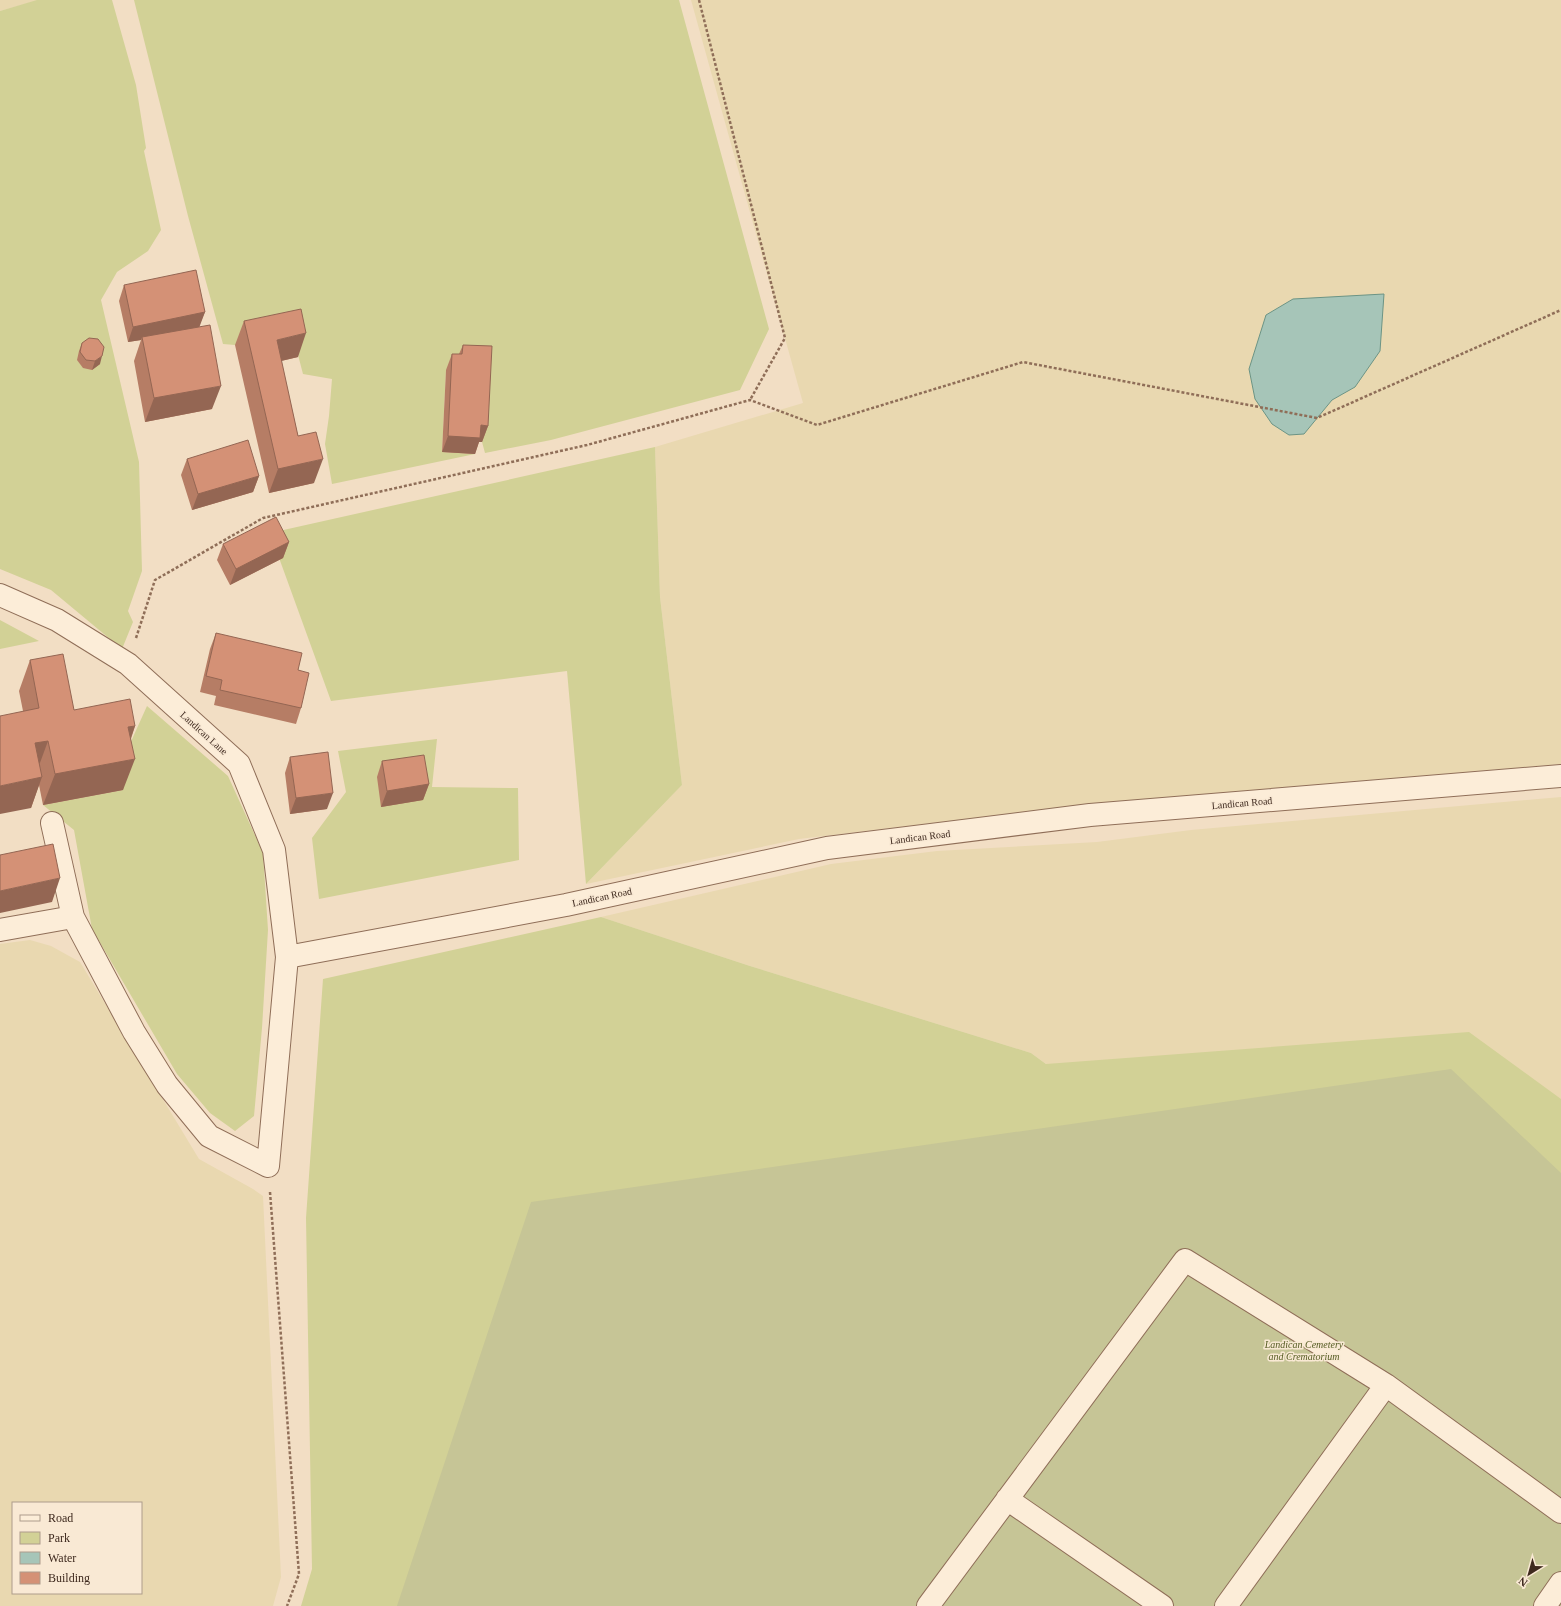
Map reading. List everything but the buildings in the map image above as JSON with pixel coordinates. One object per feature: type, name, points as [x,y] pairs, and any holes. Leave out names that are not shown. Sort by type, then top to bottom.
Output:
[{"type":"street","name":"Landican Lane","points":[[0,595],[57,620],[128,664],[239,764],[274,850],[287,957],[268,1166]]},
{"type":"street","name":"Landican Road","points":[[287,957],[566,905],[828,848],[1090,815],[1561,776]]},
{"type":"street","points":[[52,823],[73,917],[134,1032],[167,1085],[209,1136],[268,1166]]},
{"type":"street","points":[[0,930],[73,917]]},
{"type":"street","points":[[928,1606],[1185,1260],[1386,1385],[1561,1512]]},
{"type":"street","points":[[1226,1606],[1386,1385]]},
{"type":"street","points":[[1007,1499],[1162,1606]]},
{"type":"street","points":[[1545,1606],[1561,1583]]},
{"type":"path","points":[[699,0],[785,338],[750,400]]},
{"type":"path","points":[[128,664],[155,580],[263,518],[587,445],[750,400],[817,425],[1023,362],[1317,418],[1561,310]]},
{"type":"path","points":[[268,1166],[299,1574],[287,1606]]},
{"type":"shaded area","points":[[0,0],[40,0],[0,11]]},
{"type":"shaded area","points":[[691,0],[1561,0],[1561,764],[1100,803],[799,839],[586,884],[682,785],[660,597],[655,447],[803,403]],"holes":[[[1266,316],[1380,351],[1355,387],[1332,400],[1317,418]]]},
{"type":"shaded area","points":[[1561,797],[1561,1173],[1119,1117],[1031,1053],[750,966],[601,917],[831,864],[937,851],[1097,842],[1191,830]]},
{"type":"shaded area","points":[[30,940],[51,946],[80,962],[199,1159],[263,1196],[281,1577],[273,1606],[0,1606],[0,944]]},
{"type":"green space","points":[[37,0],[112,0],[136,85],[146,148],[144,151],[161,230],[148,251],[117,272],[101,300],[139,462],[142,571],[128,611],[133,622],[122,649],[51,590],[0,569],[0,11]]},
{"type":"green space","points":[[134,0],[679,0],[769,329],[740,390],[551,440],[485,453],[482,442],[487,362],[446,370],[442,452],[475,454],[332,484],[325,444],[332,379],[303,374],[292,332],[235,345],[223,344],[188,216]]},
{"type":"green space","points":[[655,447],[660,597],[682,785],[586,884],[567,671],[331,701],[270,533]]},
{"type":"green space","points":[[0,620],[39,641],[0,649]]},
{"type":"green space","points":[[147,706],[228,776],[263,853],[268,930],[262,1028],[254,1116],[235,1131],[210,1113],[177,1074],[92,929],[74,830],[43,805],[123,790],[124,757]]},
{"type":"green space","points":[[437,739],[432,787],[518,788],[519,860],[319,899],[312,838],[346,792],[338,751]]},
{"type":"green space","points":[[601,917],[750,966],[1031,1053],[1046,1064],[1469,1032],[1561,1099],[1561,1188],[420,1606],[301,1606],[312,1569],[306,1218],[323,979]]},
{"type":"green space","name":"Landican Cemetery and Crematorium","points":[[1451,1069],[1561,1173],[1561,1606],[397,1606],[531,1202]]},
{"type":"water","points":[[1384,294],[1380,351],[1355,387],[1332,400],[1304,434],[1289,435],[1272,424],[1255,399],[1249,369],[1266,315],[1293,299]]}]
